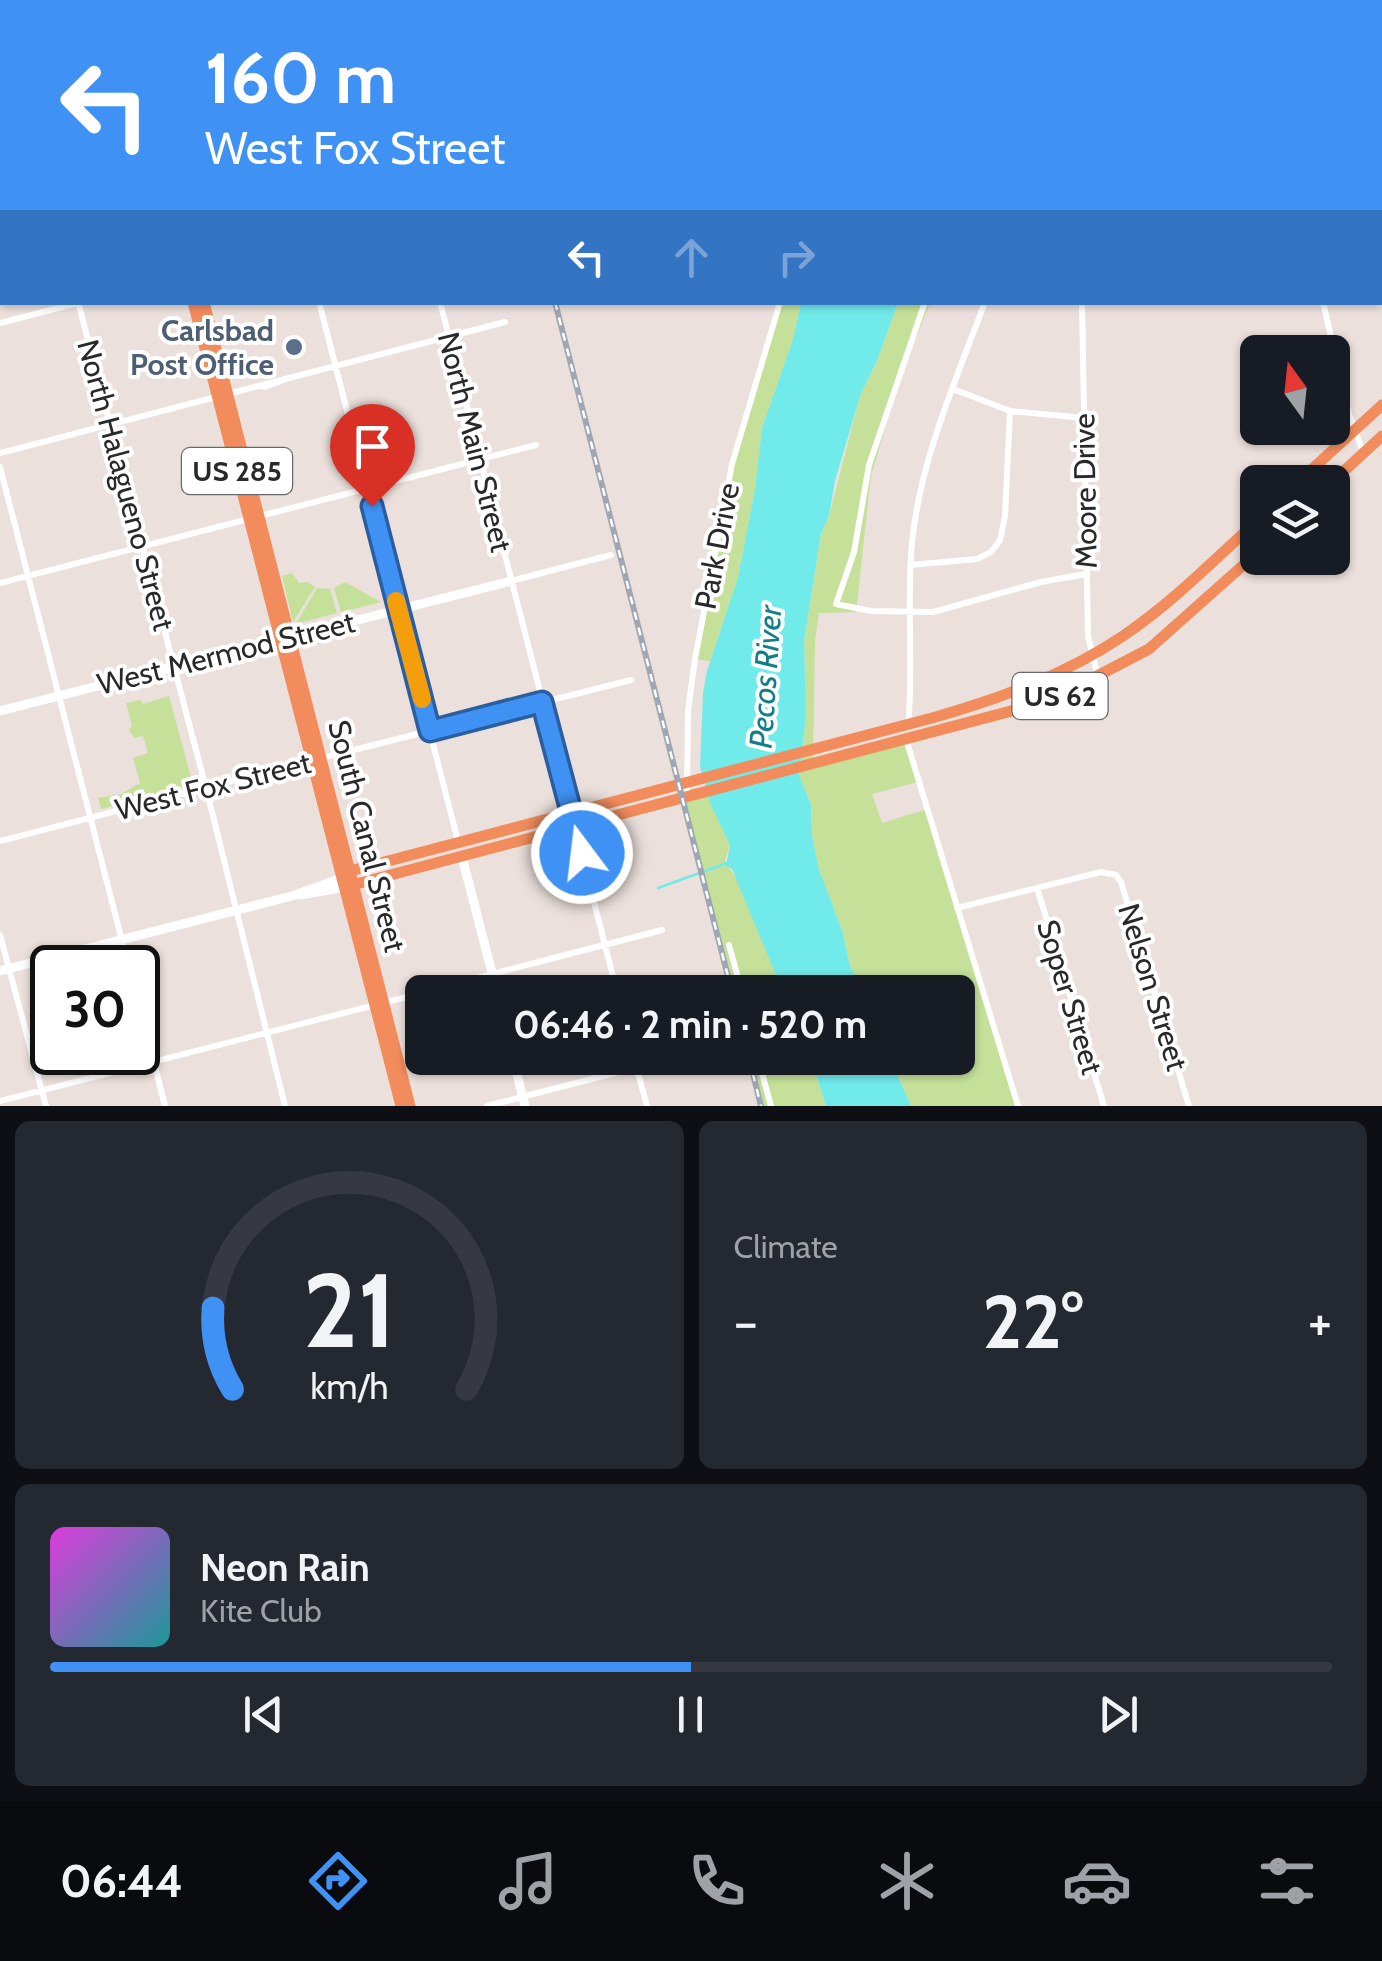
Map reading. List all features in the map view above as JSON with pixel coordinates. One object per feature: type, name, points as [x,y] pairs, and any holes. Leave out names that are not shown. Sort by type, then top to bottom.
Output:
[{"type":"highway","name":"US 285","points":[[195,305],[223,395]]},
{"type":"highway","name":"US 285","points":[[205,305],[223,395],[285,639]]},
{"type":"highway","points":[[1316,465],[1382,405]]},
{"type":"highway","points":[[1350,465],[1382,436]]},
{"type":"highway","name":"US 62","points":[[347,880],[459,843],[704,791],[986,702],[1048,678],[1124,635],[1240,536]]},
{"type":"highway","name":"US 62","points":[[347,880],[462,857],[692,780],[906,739],[1049,700],[1136,658],[1170,634],[1240,569]]},
{"type":"highway","name":"South Canal Street","points":[[285,639],[379,1004],[401,1106]]},
{"type":"highway","points":[[986,702],[990,718]]},
{"type":"highway","name":"South Canal Street","points":[[379,1004],[410,1106]]},
{"type":"street","points":[[0,323],[71,305]]},
{"type":"street","name":"North Halagueno Street","points":[[80,305],[285,1106]]},
{"type":"street","points":[[321,305],[493,974]]},
{"type":"street","name":"North Main Street","points":[[441,305],[613,975]]},
{"type":"street","name":"Park Drive","points":[[688,795],[692,780],[688,711],[693,670],[732,464],[779,305]]},
{"type":"street","points":[[924,305],[870,464],[854,552],[836,604],[856,610],[932,612],[1041,582],[1086,574]]},
{"type":"street","points":[[985,305],[920,492],[910,565],[906,739],[1018,1106]]},
{"type":"street","name":"Moore Drive","points":[[1082,305],[1088,636],[1098,678]]},
{"type":"street","points":[[1325,305],[1353,431],[1363,453]]},
{"type":"street","points":[[0,453],[223,395],[265,388],[505,322]]},
{"type":"street","points":[[953,390],[1010,411],[1084,418]]},
{"type":"street","points":[[910,565],[977,559],[1000,540],[1005,516],[1010,411]]},
{"type":"street","points":[[0,582],[536,445]]},
{"type":"street","points":[[0,467],[123,945]]},
{"type":"street","points":[[511,580],[611,555]]},
{"type":"street","name":"West Mermod Street","points":[[0,712],[511,580]]},
{"type":"street","name":"West Fox Street","points":[[0,841],[631,680]]},
{"type":"street","name":"Nelson Street","points":[[1037,888],[1112,872],[1121,882],[1190,1106]]},
{"type":"street","points":[[4,970],[347,880]]},
{"type":"street","points":[[957,908],[1037,888]]},
{"type":"street","name":"Soper Street","points":[[1037,888],[1104,1106]]},
{"type":"street","points":[[489,975],[662,930]]},
{"type":"street","points":[[0,936],[4,970],[46,1106]]},
{"type":"street","points":[[730,945],[738,975]]},
{"type":"street","points":[[160,1060],[405,997]]},
{"type":"street","points":[[0,1102],[104,1075]]},
{"type":"street","points":[[157,1075],[165,1106]]},
{"type":"street","points":[[517,1075],[524,1101]]},
{"type":"street","points":[[487,1106],[524,1101],[610,1075]]},
{"type":"street","points":[[639,1075],[647,1106]]},
{"type":"street","points":[[763,1075],[771,1106]]},
{"type":"green space","points":[[779,305],[801,305],[762,428],[738,577],[710,661],[695,659],[732,464]]},
{"type":"green space","points":[[897,305],[929,305],[901,375],[871,476],[856,612],[819,613],[813,761],[906,739],[918,782],[872,794],[882,823],[927,809],[1018,1106],[911,1106],[897,1075],[975,1075],[975,975],[855,975],[819,870],[811,805],[799,776],[806,715],[804,641],[821,533],[829,516],[861,392]]},
{"type":"green space","points":[[292,573],[299,583],[315,587],[293,622],[282,576]]},
{"type":"green space","points":[[345,582],[381,602],[341,612],[334,588]]},
{"type":"green space","points":[[317,588],[330,589],[337,613],[296,624]]},
{"type":"green space","points":[[169,696],[193,785],[101,809],[98,798],[121,794],[140,783],[133,758],[148,753],[143,736],[134,738],[129,730],[132,726],[126,703],[141,700],[143,704]]},
{"type":"green space","points":[[707,790],[730,845],[725,860],[742,889],[776,975],[728,975],[682,797]]},
{"type":"green space","points":[[753,1075],[816,1075],[826,1106],[761,1106]]},
{"type":"water","name":"Pecos River","points":[[801,305],[897,305],[861,393],[835,481],[829,516],[821,533],[804,641],[806,715],[799,776],[811,805],[819,870],[855,975],[776,975],[732,869],[726,866],[730,845],[710,803],[700,766],[707,671],[738,577],[762,428]]},
{"type":"water","points":[[816,1075],[897,1075],[911,1106],[826,1106]]},
{"type":"waterway","points":[[658,888],[727,863]]},
{"type":"railway","points":[[556,305],[728,975]]},
{"type":"railway","points":[[753,1075],[761,1106]]},
{"type":"slow traffic","points":[[396,601],[422,699]]},
{"type":"place","name":"Carlsbad Post Office","points":[[294,347]]},
{"type":"route","points":[[372,506],[430,731],[542,702],[582,853]]}]
